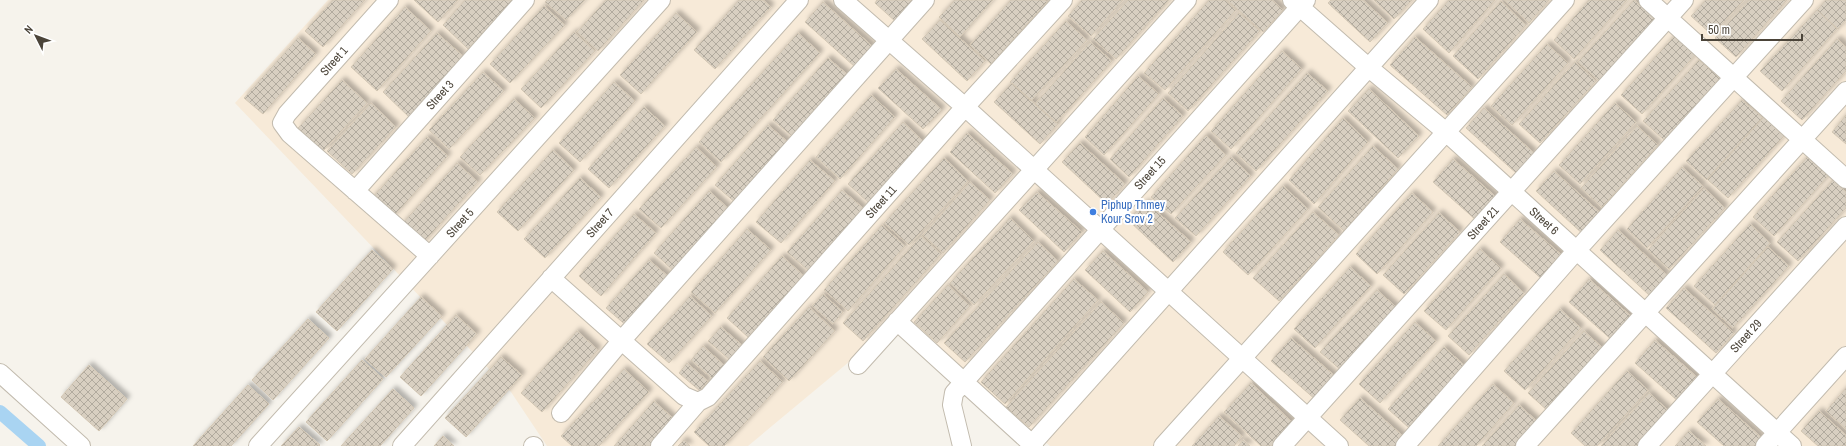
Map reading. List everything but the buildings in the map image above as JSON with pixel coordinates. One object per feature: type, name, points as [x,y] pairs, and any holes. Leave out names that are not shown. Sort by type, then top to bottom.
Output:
[{"type":"street","name":"Street 1","points":[[355,191],[290,134],[282,123],[287,114],[389,0]]},
{"type":"street","name":"Street 3","points":[[355,191],[526,0]]},
{"type":"street","name":"Street 5","points":[[258,446],[661,0]]},
{"type":"street","name":"Street 7","points":[[402,446],[799,0]]},
{"type":"street","points":[[843,0],[1034,169],[1339,446]]},
{"type":"street","points":[[561,413],[621,341],[925,0]]},
{"type":"street","name":"Street 11","points":[[660,446],[698,402],[708,397],[965,107],[1063,0]]},
{"type":"street","points":[[858,365],[1187,0]]},
{"type":"street","points":[[897,322],[1033,445],[1429,0]]},
{"type":"street","points":[[1163,446],[1565,0]]},
{"type":"street","points":[[1648,0],[1846,179]]},
{"type":"street","name":"Street 21","points":[[1282,446],[1684,0]]},
{"type":"street","points":[[1405,446],[1576,251],[1804,0]]},
{"type":"street","name":"Street 6","points":[[1299,2],[1368,68],[1446,132],[1712,373],[1771,439],[1792,446]]},
{"type":"street","name":"Street 15","points":[[962,446],[952,405],[954,393],[1299,2]]},
{"type":"street","points":[[1525,446],[1846,91]]},
{"type":"street","points":[[355,191],[430,256]]},
{"type":"street","name":"Street 29","points":[[1647,446],[1846,226]]},
{"type":"street","points":[[551,278],[684,396],[698,402]]},
{"type":"street","points":[[1771,439],[1846,356]]},
{"type":"street","points":[[0,373],[81,446]]},
{"type":"shaded area","name":"Piphup Thmey Kour Srov 2","points":[[328,0],[1846,0],[1846,446],[1050,446],[897,322],[748,446],[547,446],[511,392],[235,103]]},
{"type":"waterway","points":[[0,412],[39,446]]},
{"type":"place","name":"Piphup Thmey Kour Srov 2","points":[[1093,212]]}]
